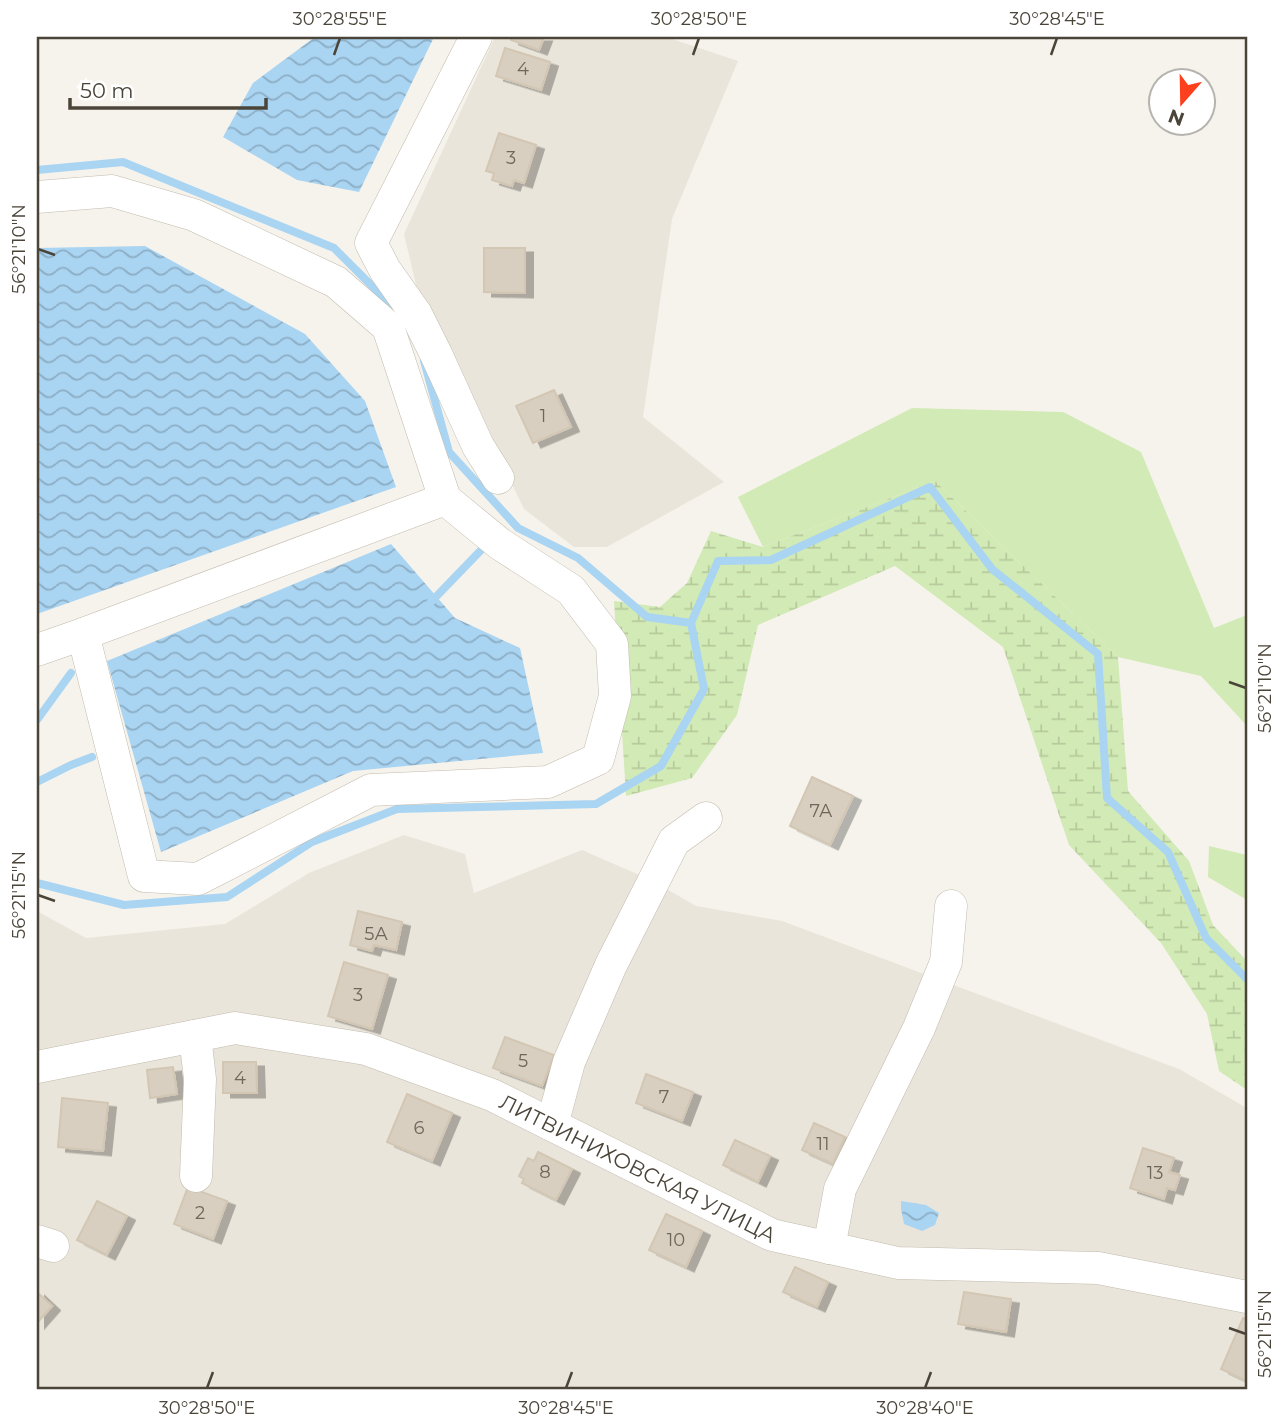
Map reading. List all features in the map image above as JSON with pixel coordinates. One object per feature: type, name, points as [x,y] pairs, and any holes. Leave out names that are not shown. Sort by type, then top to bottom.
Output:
[{"type":"street","points":[[476,37],[371,243],[385,270],[415,314],[478,446],[498,478]]},
{"type":"street","points":[[37,197],[112,191],[194,215],[336,282],[388,327],[445,499],[500,544],[571,590],[612,644],[615,696],[598,759],[548,782],[371,790],[198,879],[144,876],[83,634]]},
{"type":"street","points":[[37,650],[445,499]]},
{"type":"street","points":[[552,1125],[569,1062],[611,965],[674,841],[706,818]]},
{"type":"street","points":[[829,1248],[841,1189],[919,1028],[946,962],[951,906]]},
{"type":"street","name":"ЛИТВИНИХОВСКАЯ УЛИЦА","points":[[37,1067],[235,1028],[366,1049],[492,1095],[772,1235],[898,1263],[1098,1268],[1247,1297]]},
{"type":"street","points":[[195,1036],[200,1079],[196,1176]]},
{"type":"shaded area","points":[[495,37],[666,37],[738,61],[672,219],[643,417],[724,482],[607,547],[574,547],[524,509],[417,289],[404,234]]},
{"type":"shaded area","points":[[404,835],[465,854],[474,893],[582,850],[651,880],[696,906],[782,921],[1179,1069],[1247,1108],[1247,1390],[37,1390],[37,911],[86,938],[225,924],[309,873]]},
{"type":"green space","points":[[912,408],[1063,412],[1141,452],[1214,628],[1247,615],[1247,726],[1201,676],[1118,657],[935,481],[763,547],[738,497]]},
{"type":"green space","points":[[935,481],[1118,657],[1128,791],[1189,861],[1213,925],[1247,961],[1247,1090],[1219,1071],[1207,1014],[1161,943],[1069,845],[1003,647],[895,566],[758,625],[737,715],[692,778],[626,796],[614,601],[660,607],[687,583],[711,531],[763,547]]},
{"type":"green space","points":[[1209,846],[1247,855],[1247,900],[1208,877]]},
{"type":"water","points":[[315,37],[434,37],[359,192],[297,180],[223,137],[253,83]]},
{"type":"water","points":[[145,246],[305,334],[365,401],[396,487],[37,614],[37,248]]},
{"type":"water","points":[[391,544],[455,618],[520,648],[543,753],[353,771],[161,852],[107,661]]},
{"type":"water","points":[[901,1201],[926,1205],[939,1213],[935,1225],[922,1231],[904,1224]]},
{"type":"building","points":[[512,37],[544,37],[539,50],[511,40]]},
{"type":"building","points":[[505,48],[550,62],[541,90],[496,76]]},
{"type":"building","points":[[499,133],[536,145],[524,183],[514,180],[512,186],[492,180],[494,173],[486,171]]},
{"type":"building","points":[[484,248],[525,248],[525,293],[484,292]]},
{"type":"building","points":[[554,390],[571,427],[533,443],[516,406]]},
{"type":"building","points":[[812,777],[853,796],[830,845],[790,826]]},
{"type":"building","points":[[358,911],[402,922],[396,950],[374,945],[372,951],[350,945]]},
{"type":"building","points":[[344,962],[388,975],[372,1029],[328,1016]]},
{"type":"building","points":[[505,1037],[554,1055],[542,1086],[493,1068]]},
{"type":"building","points":[[223,1062],[256,1062],[257,1093],[223,1093]]},
{"type":"building","points":[[173,1067],[177,1094],[150,1098],[147,1070]]},
{"type":"building","points":[[646,1074],[693,1092],[682,1121],[636,1103]]},
{"type":"building","points":[[407,1094],[452,1113],[432,1161],[387,1142]]},
{"type":"building","points":[[62,1098],[108,1103],[103,1151],[58,1147]]},
{"type":"building","points":[[814,1123],[845,1137],[833,1164],[802,1150]]},
{"type":"building","points":[[735,1140],[770,1156],[758,1182],[723,1165]]},
{"type":"building","points":[[1143,1148],[1174,1158],[1169,1172],[1180,1175],[1175,1190],[1167,1188],[1164,1199],[1130,1188]]},
{"type":"building","points":[[538,1152],[572,1169],[556,1200],[522,1183],[524,1179],[519,1176],[528,1158],[534,1161]]},
{"type":"building","points":[[188,1187],[227,1201],[213,1239],[174,1224]]},
{"type":"building","points":[[97,1201],[127,1216],[107,1255],[77,1240]]},
{"type":"building","points":[[666,1214],[702,1231],[686,1267],[649,1250]]},
{"type":"building","points":[[795,1267],[828,1282],[817,1307],[783,1292]]},
{"type":"building","points":[[37,1292],[52,1306],[37,1323]]},
{"type":"building","points":[[964,1292],[1011,1299],[1006,1332],[958,1324]]},
{"type":"building","points":[[1243,1318],[1247,1320],[1247,1381],[1221,1369]]},
{"type":"waterway","points":[[37,170],[123,162],[334,248],[397,311]]},
{"type":"waterway","points":[[424,361],[449,452],[518,528],[578,558],[647,617],[691,623]]},
{"type":"waterway","points":[[37,883],[124,905],[227,897],[312,842],[397,809],[596,804],[661,766],[704,689],[691,623],[718,561],[771,560],[930,487],[992,569],[1098,654],[1107,798],[1168,852],[1206,938],[1247,979]]},
{"type":"waterway","points":[[429,604],[485,546]]},
{"type":"waterway","points":[[37,720],[71,673]]},
{"type":"waterway","points":[[37,782],[92,757]]}]
